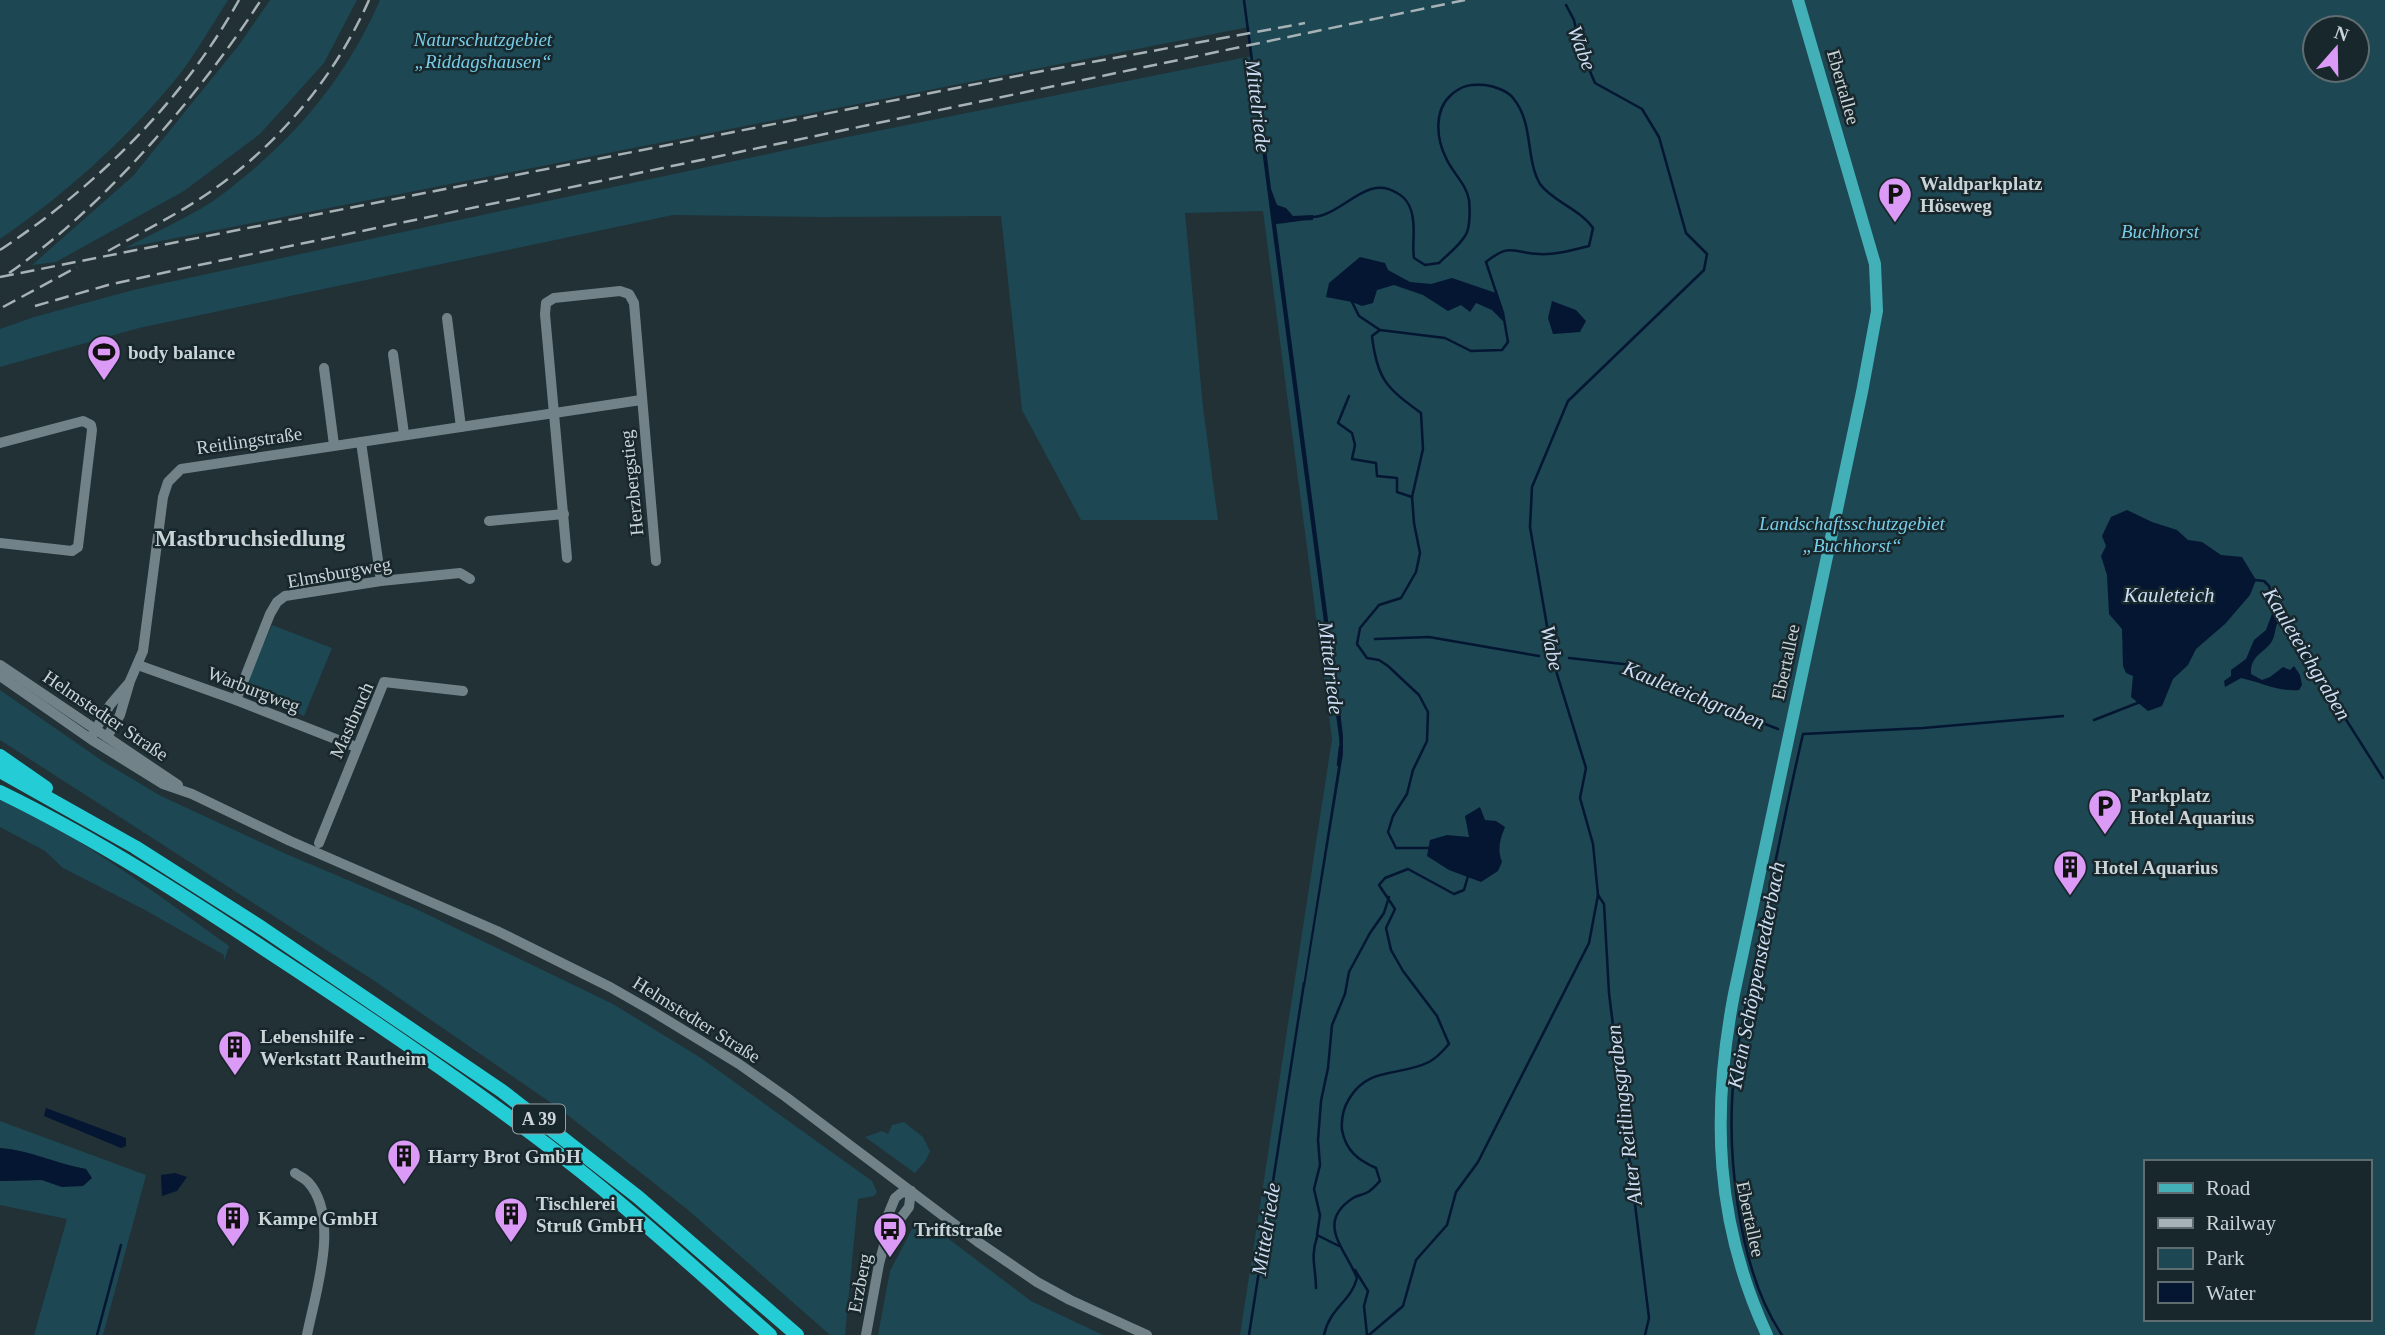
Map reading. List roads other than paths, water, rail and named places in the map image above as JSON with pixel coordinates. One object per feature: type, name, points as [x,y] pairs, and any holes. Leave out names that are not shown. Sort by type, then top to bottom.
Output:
[{"type":"highway","points":[[0,756],[42,784],[71,809]]},
{"type":"highway","name":"A 39","points":[[0,771],[135,847],[262,928],[492,1084],[629,1190],[797,1335]]},
{"type":"highway","name":"A 39","points":[[0,792],[82,835],[198,905],[431,1061],[562,1156],[770,1335]]},
{"type":"main road","name":"Ebertallee","points":[[1767,1335],[1742,1275],[1725,1197],[1719,1117],[1723,1058],[1739,969],[1862,392],[1877,303],[1877,281],[1872,251],[1798,0]]},
{"type":"street","name":"Herzbergstieg","points":[[553,413],[546,303],[554,298],[620,291],[629,294],[634,303],[656,561]]},
{"type":"street","points":[[447,318],[461,427]]},
{"type":"street","points":[[393,354],[404,434]]},
{"type":"street","points":[[324,368],[334,445]]},
{"type":"street","name":"Reitlingstraße","points":[[107,737],[120,715],[147,634],[163,497],[171,477],[181,470],[641,400]]},
{"type":"street","points":[[553,413],[567,558]]},
{"type":"street","points":[[0,443],[83,421],[91,425],[92,430],[78,547],[72,551],[0,543]]},
{"type":"street","points":[[361,442],[381,581]]},
{"type":"street","points":[[489,521],[564,514]]},
{"type":"street","name":"Elmsburgweg","points":[[236,700],[270,614],[277,602],[285,596],[381,581],[460,573],[470,579]]},
{"type":"street","name":"Warburgweg","points":[[138,664],[356,747]]},
{"type":"street","name":"Helmstedter Straße","points":[[0,665],[163,784],[192,794],[290,841],[497,932],[610,987],[738,1064],[840,1136],[978,1242],[1037,1282],[1147,1335]]},
{"type":"street","name":"Helmstedter Straße","points":[[0,676],[93,734]]},
{"type":"street","name":"Reitlingstraße","points":[[93,734],[110,705],[130,681]]},
{"type":"street","name":"Mastbruch","points":[[318,843],[384,682],[463,691]]},
{"type":"street","points":[[93,734],[107,737]]},
{"type":"street","name":"Helmstedter Straße","points":[[107,737],[192,794]]},
{"type":"street","points":[[295,1173],[308,1181],[323,1213],[322,1262],[307,1335]]},
{"type":"street","name":"Erzberg","points":[[866,1335],[892,1202],[901,1193],[911,1191],[909,1207],[886,1238]]},
{"type":"water","points":[[1265,141],[1271,189],[1277,205],[1286,208],[1293,216],[1313,215],[1313,220],[1276,224],[1330,635],[1335,637],[1336,642],[1332,643],[1343,736],[1343,754],[1305,986],[1340,754],[1261,142]]},
{"type":"water","points":[[1360,257],[1385,263],[1388,270],[1410,282],[1431,284],[1452,278],[1496,293],[1504,322],[1492,310],[1476,303],[1470,312],[1461,305],[1448,311],[1423,295],[1394,285],[1377,290],[1373,303],[1362,306],[1326,297],[1329,283]]},
{"type":"water","points":[[1552,301],[1576,310],[1586,321],[1580,332],[1553,334],[1548,318]]},
{"type":"water","name":"Kauleteich","points":[[2127,510],[2177,530],[2188,540],[2202,542],[2221,555],[2242,557],[2256,580],[2250,595],[2225,624],[2196,649],[2188,665],[2173,679],[2162,706],[2148,711],[2131,697],[2133,676],[2126,673],[2123,666],[2122,629],[2109,614],[2107,575],[2101,556],[2106,546],[2102,536],[2111,517]]},
{"type":"water","points":[[2275,606],[2286,609],[2284,621],[2277,624],[2272,641],[2255,659],[2251,674],[2262,680],[2283,667],[2290,670],[2294,666],[2300,675],[2302,685],[2299,690],[2276,688],[2241,678],[2225,687],[2224,681],[2231,676],[2231,670],[2246,659],[2254,640],[2266,630]]},
{"type":"water","points":[[1480,807],[1485,820],[1496,821],[1505,827],[1500,844],[1502,862],[1498,871],[1481,882],[1449,870],[1427,856],[1430,840],[1447,835],[1469,837],[1465,816]]},
{"type":"water","points":[[46,1108],[126,1138],[126,1146],[121,1148],[44,1116]]},
{"type":"water","points":[[0,1148],[22,1151],[86,1169],[92,1178],[83,1186],[62,1187],[42,1180],[0,1181]]},
{"type":"water","points":[[175,1173],[187,1177],[177,1191],[162,1196],[161,1175]]},
{"type":"waterway","name":"Mittelriede","points":[[1244,0],[1263,144]]},
{"type":"waterway","name":"Wabe","points":[[1369,1335],[1403,1306],[1416,1260],[1447,1225],[1456,1192],[1478,1162],[1589,943],[1598,895],[1593,844],[1580,798],[1586,768],[1553,661],[1530,527],[1532,487],[1568,401],[1704,270],[1707,254],[1686,233],[1659,137],[1642,109],[1595,83],[1580,48],[1574,20],[1566,5]]},
{"type":"waterway","points":[[1313,217],[1335,210],[1365,191],[1386,188],[1401,195],[1410,208],[1414,225],[1414,258],[1425,265],[1439,263],[1465,236],[1470,212],[1465,189],[1443,150],[1439,116],[1445,101],[1455,92],[1467,86],[1480,85],[1500,89],[1513,98],[1524,118],[1532,163],[1540,184],[1593,228],[1589,246],[1545,254],[1507,250],[1486,262],[1503,313],[1508,342],[1502,350],[1471,351],[1445,338],[1380,330],[1359,316],[1352,302]]},
{"type":"waterway","points":[[1380,330],[1372,336],[1381,373],[1392,389],[1421,413],[1423,449],[1412,497],[1420,553],[1416,572],[1401,598],[1379,605],[1360,628],[1357,644],[1367,658],[1379,660],[1388,666],[1419,695],[1428,712],[1427,741],[1413,770],[1407,794],[1393,816],[1388,832],[1396,848],[1430,848]]},
{"type":"waterway","points":[[1349,396],[1338,423],[1352,433],[1355,445],[1352,459],[1376,463],[1377,476],[1397,478],[1397,492],[1412,497]]},
{"type":"waterway","name":"Kauleteichgraben","points":[[2255,580],[2264,581],[2269,586],[2276,608]]},
{"type":"waterway","name":"Kauleteichgraben","points":[[2283,620],[2383,778]]},
{"type":"waterway","name":"Kauleteichgraben","points":[[1375,639],[1429,637],[1539,656]]},
{"type":"waterway","name":"Kauleteichgraben","points":[[1569,658],[1632,665],[1716,705],[1778,729]]},
{"type":"waterway","name":"Kauleteichgraben","points":[[2094,720],[2140,702]]},
{"type":"waterway","name":"Klein Schöppenstedterbach","points":[[1782,1335],[1754,1276],[1745,1242],[1734,1169],[1732,1098],[1743,1021],[1803,734],[1923,728],[2063,716]]},
{"type":"waterway","name":"Mittelriede","points":[[1338,765],[1340,747]]},
{"type":"waterway","points":[[1324,1335],[1331,1318],[1350,1293],[1357,1278],[1336,1236],[1336,1217],[1342,1207],[1353,1198],[1370,1191],[1380,1181],[1376,1168],[1358,1158],[1346,1144],[1342,1126],[1345,1107],[1365,1081],[1418,1067],[1429,1062],[1449,1044],[1437,1016],[1403,971],[1391,950],[1386,928],[1395,909],[1379,885],[1385,878],[1408,869],[1454,894],[1464,890],[1468,876]]},
{"type":"waterway","name":"Alter Reitlingsgraben","points":[[1598,895],[1604,904],[1609,993],[1649,1318],[1645,1335]]},
{"type":"waterway","points":[[1339,1246],[1317,1235],[1320,1215],[1314,1189],[1320,1165],[1318,1140],[1321,1101],[1328,1068],[1332,1025],[1345,994],[1349,972],[1384,913],[1389,897]]},
{"type":"waterway","name":"Mittelriede","points":[[1249,1335],[1304,983]]},
{"type":"waterway","points":[[1316,1288],[1314,1257],[1317,1237]]},
{"type":"waterway","points":[[97,1335],[121,1245]]},
{"type":"waterway","points":[[1355,1270],[1368,1291],[1364,1306],[1367,1335]]},
{"type":"railway","points":[[0,250],[70,198],[134,139],[191,73],[239,0]]},
{"type":"railway","points":[[9,273],[80,216],[147,148],[179,112],[261,0]]},
{"type":"railway","points":[[108,251],[198,200],[259,153],[303,107],[322,82],[340,56],[369,0]]},
{"type":"railway","points":[[35,306],[108,285],[190,267],[1465,0]]},
{"type":"railway","points":[[0,277],[1032,73],[1305,23]]},
{"type":"railway","points":[[3,307],[77,267]]},
{"type":"place","name":"Waldparkplatz Höseweg","points":[[1895,224]]},
{"type":"place","name":"body balance","points":[[104,382]]},
{"type":"place","name":"Parkplatz Hotel Aquarius","points":[[2105,836]]},
{"type":"place","name":"Hotel Aquarius","points":[[2070,897]]},
{"type":"place","name":"Lebenshilfe - Werkstatt Rautheim","points":[[235,1077]]},
{"type":"place","name":"Harry Brot GmbH","points":[[404,1186]]},
{"type":"place","name":"Tischlerei Struß GmbH","points":[[511,1244]]},
{"type":"place","name":"Kampe GmbH","points":[[233,1248]]},
{"type":"place","name":"Triftstraße","points":[[890,1259]]},
{"type":"district","name":"Mastbruchsiedlung","points":[[250,538]]},
{"type":"park label","name":"Naturschutzgebiet „Riddagshausen“","points":[[483,50]]},
{"type":"park label","name":"Buchhorst","points":[[2160,231]]},
{"type":"park label","name":"Landschaftsschutzgebiet „Buchhorst“","points":[[1852,534]]}]
